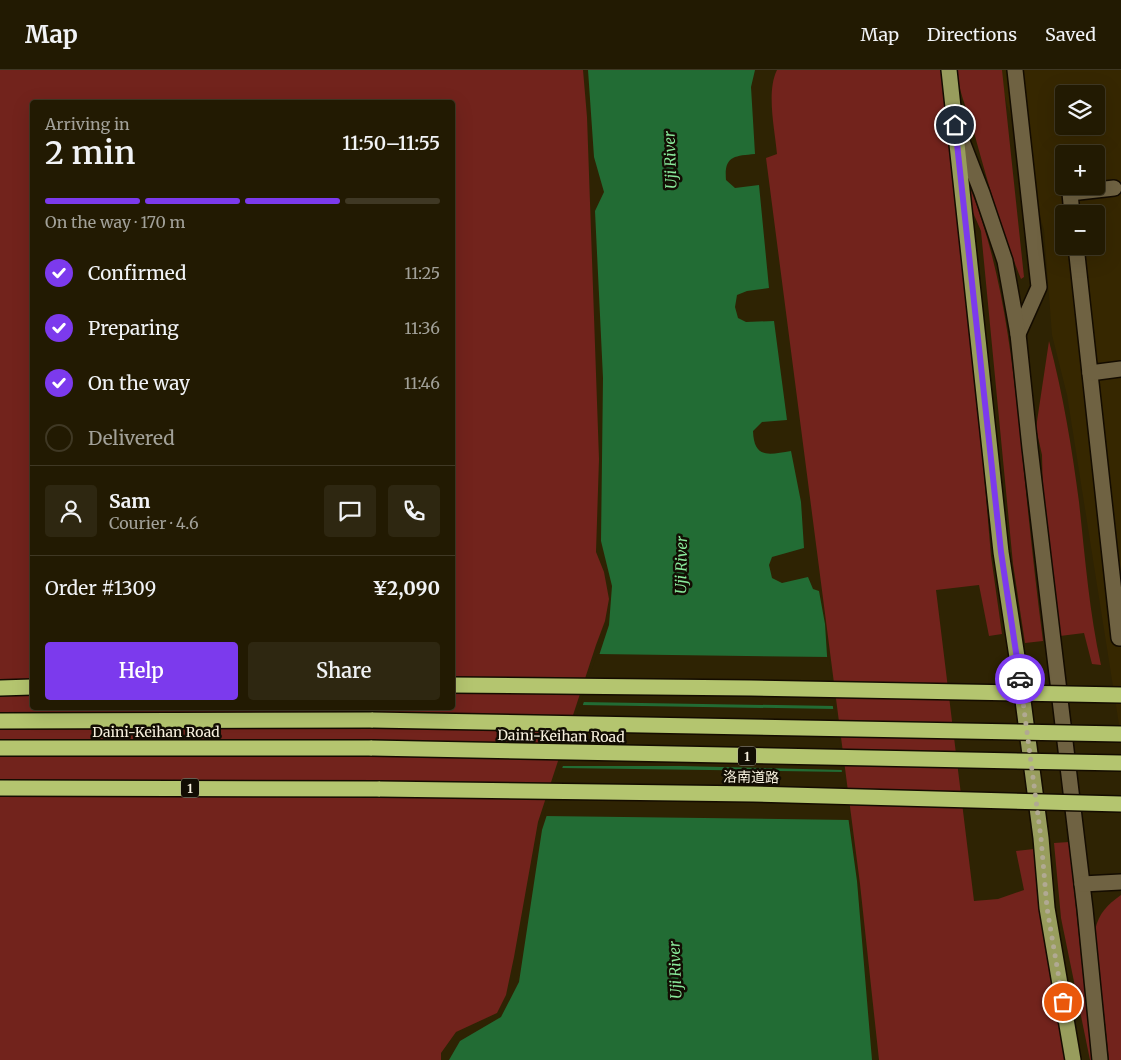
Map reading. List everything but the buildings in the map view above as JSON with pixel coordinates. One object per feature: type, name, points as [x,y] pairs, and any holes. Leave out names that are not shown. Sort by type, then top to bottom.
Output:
[{"type":"highway","points":[[455,685],[1121,695]]},
{"type":"highway","points":[[0,688],[30,687]]},
{"type":"highway","name":"Daini-Keihan Road","points":[[0,721],[373,720],[1121,734]]},
{"type":"highway","name":"Daini-Keihan Road","points":[[0,748],[382,748],[1121,763]]},
{"type":"highway","name":"洛南道路","points":[[0,788],[380,789],[753,794],[1121,804]]},
{"type":"main road","points":[[949,70],[1001,552],[1041,838],[1047,908],[1073,1060]]},
{"type":"street","points":[[1015,70],[1039,287],[1018,334]]},
{"type":"street","points":[[955,125],[982,194],[1005,261],[1018,334],[1082,884],[1100,1060]]},
{"type":"street","points":[[1071,205],[1070,192],[1114,188]]},
{"type":"street","points":[[1077,255],[1119,638],[1121,638]]},
{"type":"street","points":[[1090,373],[1121,369]]},
{"type":"street","points":[[1082,884],[1121,882]]},
{"type":"shaded area","points":[[0,70],[583,70],[587,117],[599,459],[596,552],[604,572],[609,599],[605,621],[538,822],[506,995],[497,1013],[456,1032],[441,1053],[441,1060],[0,1060]]},
{"type":"shaded area","points":[[777,70],[942,70],[982,450],[991,556],[1002,634],[989,636],[979,585],[936,590],[974,901],[998,899],[1024,890],[1016,851],[1034,849],[1042,918],[1068,1060],[879,1060],[860,884],[766,158],[777,154],[773,123],[772,89]]},
{"type":"shaded area","points":[[957,70],[1002,70],[1024,277],[1021,279],[994,203],[961,91]]},
{"type":"shaded area","points":[[997,70],[1121,70],[1121,737],[1067,395],[1052,335],[1044,230]]},
{"type":"shaded area","points":[[969,185],[989,245],[1003,307],[1017,401],[1043,641],[1025,643],[1013,564],[981,231],[968,201]]},
{"type":"shaded area","points":[[1049,341],[1059,381],[1070,441],[1079,502],[1090,604],[1101,665],[1092,664],[1084,633],[1060,636],[1043,500],[1042,455],[1036,428]]},
{"type":"shaded area","points":[[1069,842],[1092,1060],[1090,1060],[1061,918],[1054,843]]},
{"type":"shaded area","points":[[1121,895],[1121,1060],[1109,1060],[1095,930],[1104,910]]},
{"type":"water","name":"Uji River","points":[[588,70],[755,70],[751,87],[755,154],[732,159],[727,166],[726,180],[735,188],[759,185],[769,288],[747,291],[737,295],[735,307],[738,318],[746,322],[774,321],[787,420],[762,422],[753,431],[754,440],[756,447],[764,453],[791,451],[801,502],[804,548],[772,557],[769,565],[772,578],[782,583],[808,577],[813,589],[819,591],[825,624],[828,671],[857,881],[872,1060],[449,1060],[460,1041],[501,1017],[519,982],[542,830],[609,625],[612,586],[601,541],[603,378],[595,211],[604,192],[594,157]]},
{"type":"pier","points":[[597,654],[829,657],[835,706],[581,702]]},
{"type":"pier","points":[[580,705],[835,709],[844,770],[681,766],[560,766]]},
{"type":"pier","points":[[560,768],[844,772],[851,820],[544,816]]},
{"type":"way so far","points":[[1020,679],[1041,838],[1047,908],[1063,1002]]},
{"type":"route","points":[[955,125],[988,442],[1001,552],[1020,679]]}]
